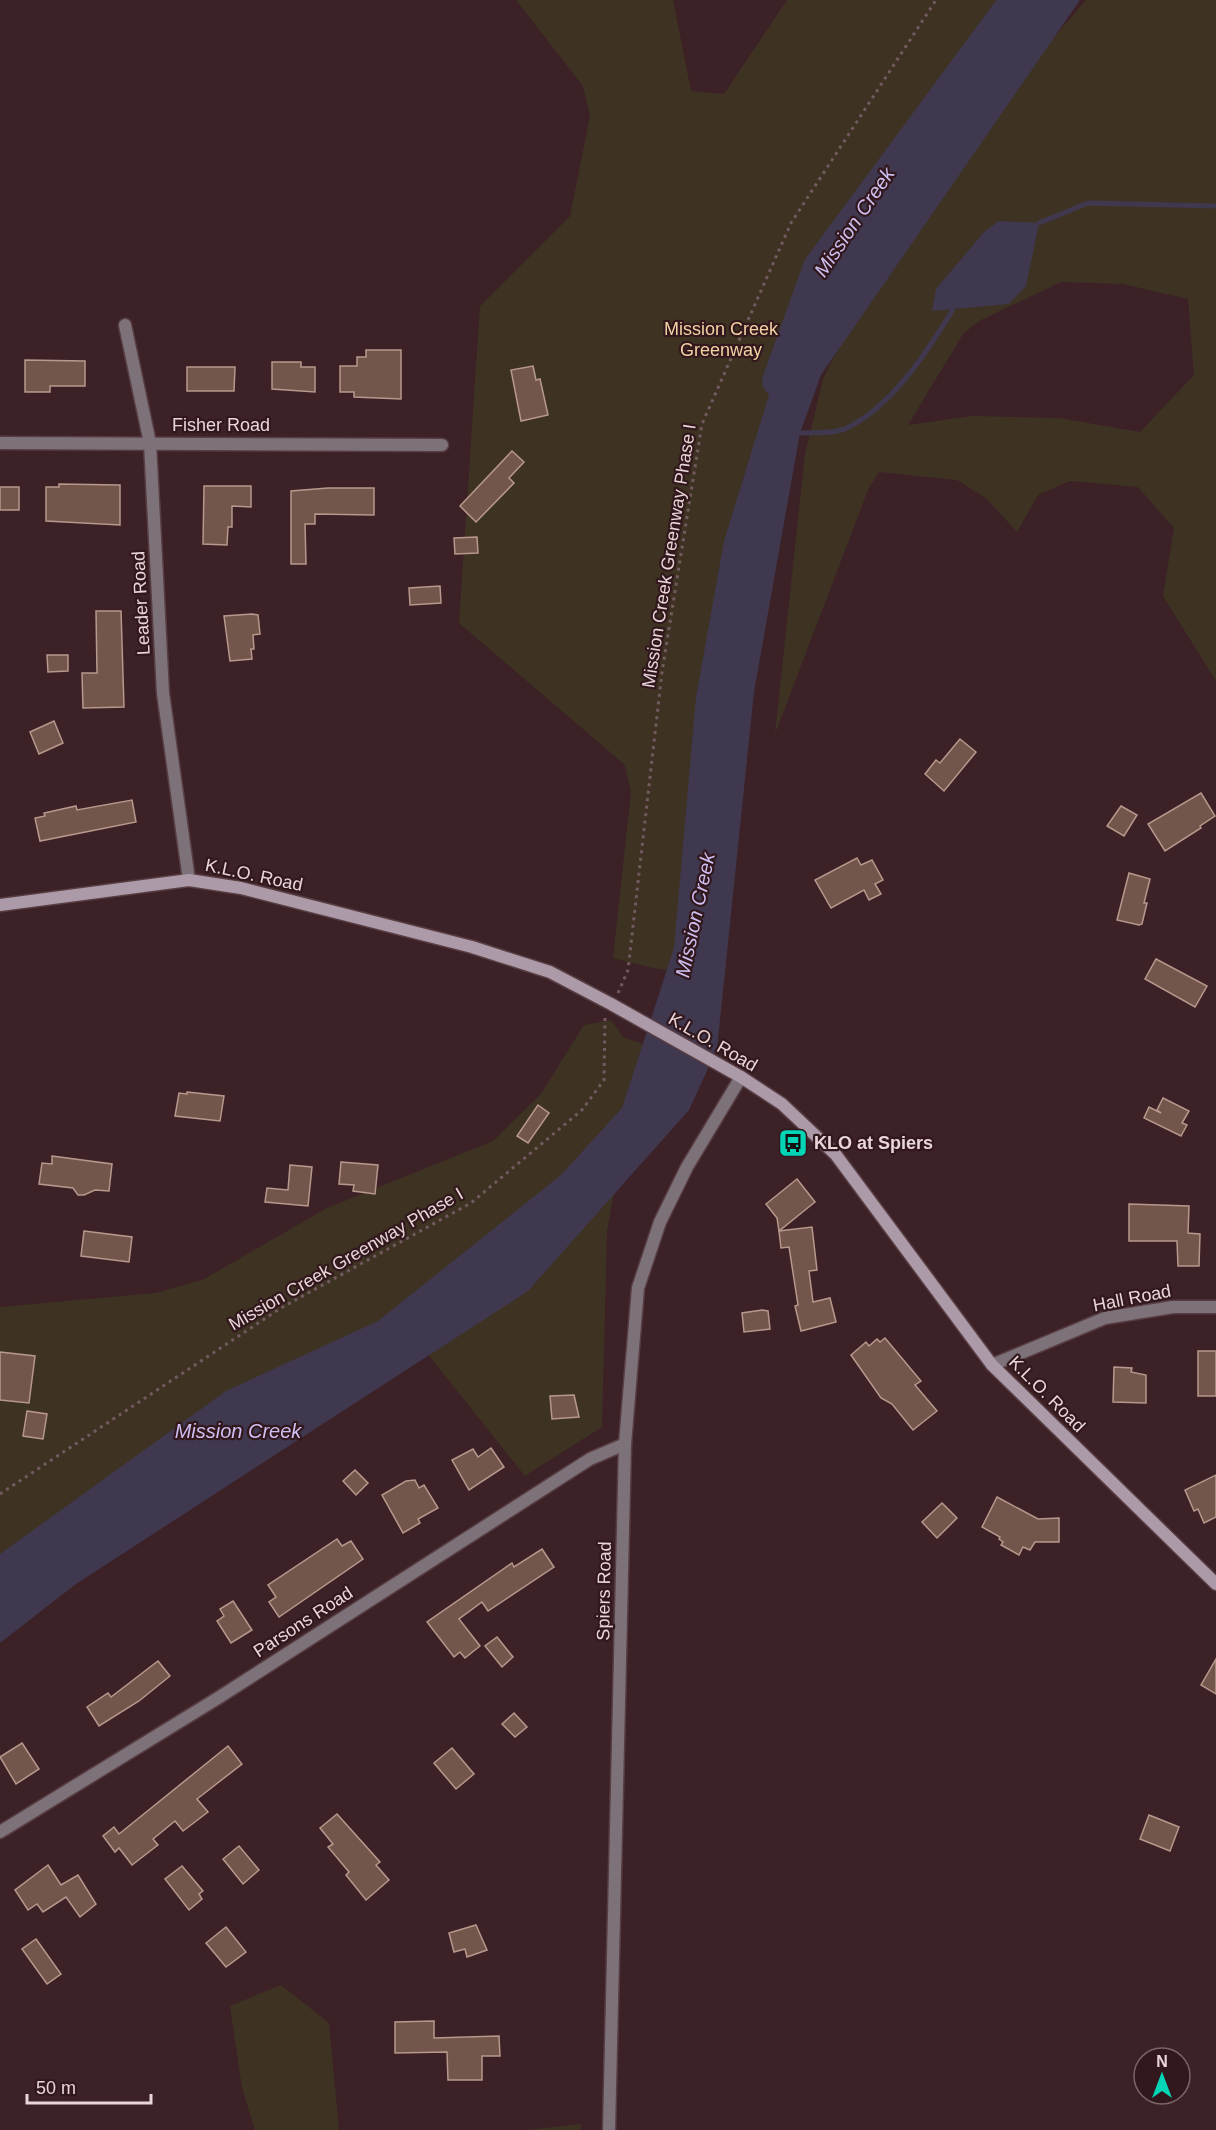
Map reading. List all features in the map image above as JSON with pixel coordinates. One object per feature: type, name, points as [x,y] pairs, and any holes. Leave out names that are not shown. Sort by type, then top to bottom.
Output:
[{"type":"main road","name":"K.L.O. Road","points":[[0,905],[189,880],[241,888],[472,947],[550,972],[608,1010],[741,1077],[782,1104],[836,1155],[992,1365],[1216,1584]]},
{"type":"street","name":"Leader Road","points":[[125,325],[150,443],[163,693],[189,880]]},
{"type":"street","name":"Fisher Road","points":[[0,443],[442,445]]},
{"type":"street","name":"Spiers Road","points":[[609,2130],[625,1444],[629,1382],[642,1277],[660,1222],[687,1167],[741,1077]]},
{"type":"street","name":"Hall Road","points":[[992,1365],[1105,1318],[1173,1306],[1216,1307]]},
{"type":"street","name":"Parsons Road","points":[[0,1832],[218,1698],[590,1459],[625,1444]]},
{"type":"path","name":"Mission Creek Greenway Phase I","points":[[618,993],[627,970],[662,672],[702,424],[791,223],[936,0]]},
{"type":"path","name":"Mission Creek Greenway Phase I","points":[[0,1494],[280,1308],[471,1203],[582,1110],[604,1080],[608,1010]]},
{"type":"green space","name":"Mission Creek Greenway","points":[[516,0],[673,0],[691,91],[724,94],[787,0],[1057,0],[893,231],[787,443],[735,816],[725,978],[654,968],[613,958],[631,792],[625,765],[459,623],[480,306],[570,216],[590,116],[583,86]]},
{"type":"green space","points":[[1086,0],[1216,0],[1216,681],[1163,596],[1174,528],[1138,487],[1070,481],[1038,495],[1017,532],[987,499],[957,480],[879,472],[868,490],[775,734],[805,454],[823,379],[859,307],[984,119]],"holes":[[[1061,282],[1123,284],[1188,299],[1194,375],[1140,432],[1059,418],[972,416],[908,425],[963,334],[979,321]]]},
{"type":"green space","points":[[611,1020],[623,1037],[680,1057],[614,1192],[607,1231],[602,1427],[525,1476],[407,1328],[0,1621],[0,1307],[156,1293],[204,1279],[327,1208],[493,1141],[541,1094],[584,1025]]},
{"type":"green space","points":[[281,1985],[329,2023],[339,2130],[255,2130],[242,2088],[230,2006]]},
{"type":"green space","points":[[581,2124],[581,2130],[527,2130]]},
{"type":"water","name":"Mission Creek","points":[[1018,0],[1080,0],[821,375],[800,433],[754,692],[717,1049],[689,1110],[528,1291],[76,1584],[0,1643],[0,1554],[226,1391],[378,1321],[561,1175],[622,1108],[674,948],[696,697],[724,541],[778,366],[868,206],[983,54]]},
{"type":"water","points":[[999,221],[1039,223],[1026,286],[1009,304],[932,311],[936,289],[984,232]]},
{"type":"building","points":[[366,350],[401,350],[401,399],[354,397],[354,392],[340,392],[340,366],[357,366],[357,357],[366,357]]},
{"type":"building","points":[[25,360],[85,361],[85,386],[50,386],[50,392],[25,392]]},
{"type":"building","points":[[272,362],[301,362],[301,367],[315,367],[315,392],[272,389]]},
{"type":"building","points":[[533,366],[536,380],[540,379],[548,415],[521,421],[511,370]]},
{"type":"building","points":[[187,367],[235,367],[234,391],[187,391]]},
{"type":"building","points":[[512,451],[524,462],[509,478],[514,483],[476,522],[460,506]]},
{"type":"building","points":[[59,484],[120,485],[120,525],[46,521],[46,487],[59,487]]},
{"type":"building","points":[[204,486],[251,486],[251,507],[232,506],[232,527],[228,527],[227,545],[203,544]]},
{"type":"building","points":[[0,487],[19,487],[19,510],[0,510]]},
{"type":"building","points":[[374,488],[374,515],[315,514],[315,524],[305,524],[306,564],[291,564],[291,491]]},
{"type":"building","points":[[477,537],[478,553],[455,554],[454,538]]},
{"type":"building","points":[[440,586],[441,603],[410,605],[409,588]]},
{"type":"building","points":[[96,611],[121,611],[124,707],[83,708],[82,673],[97,673]]},
{"type":"building","points":[[258,615],[260,634],[253,635],[252,659],[230,661],[224,616]]},
{"type":"building","points":[[47,655],[68,655],[68,671],[48,672]]},
{"type":"building","points":[[54,721],[63,743],[39,754],[30,732]]},
{"type":"building","points":[[960,739],[976,752],[944,791],[925,774],[936,760],[940,763]]},
{"type":"building","points":[[1201,793],[1215,816],[1200,826],[1201,828],[1165,851],[1148,824]]},
{"type":"building","points":[[132,800],[136,822],[40,841],[35,818],[45,816],[44,813],[76,806],[77,810]]},
{"type":"building","points":[[1121,806],[1137,815],[1124,836],[1107,826]]},
{"type":"building","points":[[857,858],[861,865],[872,860],[883,880],[875,884],[881,894],[869,900],[864,890],[831,908],[815,880]]},
{"type":"building","points":[[1129,873],[1150,879],[1142,924],[1139,925],[1117,920]]},
{"type":"building","points":[[1156,959],[1207,986],[1195,1007],[1145,979]]},
{"type":"building","points":[[187,1092],[224,1096],[220,1121],[175,1116],[179,1093],[187,1094]]},
{"type":"building","points":[[1163,1098],[1189,1111],[1182,1123],[1187,1125],[1181,1136],[1144,1118],[1149,1107],[1161,1113],[1157,1110]]},
{"type":"building","points":[[538,1105],[549,1113],[528,1143],[517,1136]]},
{"type":"building","points":[[52,1156],[112,1164],[109,1191],[95,1190],[78,1195],[73,1188],[39,1184],[42,1163],[52,1164]]},
{"type":"building","points":[[341,1162],[378,1165],[375,1194],[353,1191],[354,1185],[339,1184]]},
{"type":"building","points":[[290,1165],[312,1167],[308,1206],[265,1202],[267,1188],[288,1190]]},
{"type":"building","points":[[797,1179],[815,1202],[779,1231],[777,1218],[766,1204]]},
{"type":"building","points":[[1129,1204],[1189,1206],[1188,1233],[1200,1234],[1199,1266],[1178,1266],[1177,1241],[1129,1241]]},
{"type":"building","points":[[812,1227],[817,1270],[809,1271],[813,1302],[830,1298],[836,1322],[801,1331],[795,1306],[798,1305],[789,1247],[781,1248],[779,1231]]},
{"type":"building","points":[[84,1231],[132,1237],[129,1262],[81,1256]]},
{"type":"building","points":[[768,1311],[770,1329],[744,1332],[742,1313]]},
{"type":"building","points":[[885,1338],[921,1381],[915,1385],[937,1411],[913,1430],[892,1404],[881,1398],[851,1355],[866,1342],[869,1346],[877,1339],[880,1342]]},
{"type":"building","points":[[1198,1351],[1216,1351],[1216,1396],[1198,1396]]},
{"type":"building","points":[[0,1352],[35,1356],[29,1403],[0,1400]]},
{"type":"building","points":[[1114,1367],[1132,1368],[1131,1372],[1146,1375],[1146,1403],[1113,1402]]},
{"type":"building","points":[[574,1395],[579,1417],[552,1419],[550,1396]]},
{"type":"building","points":[[27,1411],[47,1414],[43,1439],[23,1436]]},
{"type":"building","points":[[491,1448],[504,1467],[469,1490],[452,1460],[473,1449],[478,1457]]},
{"type":"building","points":[[355,1470],[368,1483],[356,1495],[343,1481]]},
{"type":"building","points":[[1216,1475],[1216,1517],[1204,1523],[1198,1509],[1194,1511],[1185,1490]]},
{"type":"building","points":[[415,1480],[419,1488],[424,1485],[438,1508],[418,1519],[420,1523],[403,1533],[382,1495],[406,1481]]},
{"type":"building","points":[[997,1497],[1038,1519],[1059,1518],[1059,1542],[1035,1542],[1030,1550],[1023,1547],[1019,1555],[1001,1545],[1003,1542],[999,1539],[1000,1537],[982,1527]]},
{"type":"building","points":[[942,1503],[957,1518],[937,1538],[922,1522]]},
{"type":"building","points":[[337,1539],[342,1546],[351,1541],[363,1559],[279,1617],[269,1602],[276,1597],[268,1585]]},
{"type":"building","points":[[542,1549],[554,1567],[488,1611],[482,1602],[459,1619],[480,1646],[465,1658],[460,1652],[454,1657],[427,1622],[512,1563],[514,1567]]},
{"type":"building","points":[[233,1601],[252,1630],[231,1643],[217,1621],[224,1616],[220,1609]]},
{"type":"building","points":[[497,1637],[513,1657],[502,1667],[485,1646]]},
{"type":"building","points":[[1216,1659],[1216,1694],[1201,1685]]},
{"type":"building","points":[[158,1661],[170,1676],[139,1701],[99,1726],[87,1707],[108,1693],[111,1697]]},
{"type":"building","points":[[514,1713],[527,1727],[515,1737],[502,1724]]},
{"type":"building","points":[[22,1743],[39,1769],[16,1784],[0,1757]]},
{"type":"building","points":[[228,1746],[242,1764],[197,1799],[208,1812],[183,1831],[175,1821],[153,1839],[158,1845],[132,1865],[119,1848],[115,1852],[103,1836],[114,1827],[119,1834]]},
{"type":"building","points":[[452,1748],[474,1774],[456,1789],[434,1763]]},
{"type":"building","points":[[337,1814],[380,1862],[376,1865],[389,1880],[366,1900],[346,1875],[349,1872],[328,1847],[333,1844],[320,1828]]},
{"type":"building","points":[[1149,1815],[1179,1827],[1170,1851],[1140,1839]]},
{"type":"building","points":[[239,1846],[259,1870],[243,1884],[223,1859]]},
{"type":"building","points":[[48,1865],[61,1885],[78,1875],[96,1904],[80,1917],[66,1897],[43,1912],[37,1904],[28,1910],[15,1890]]},
{"type":"building","points":[[182,1866],[203,1891],[199,1894],[202,1899],[189,1910],[165,1879]]},
{"type":"building","points":[[476,1925],[487,1950],[467,1957],[465,1949],[454,1952],[449,1933]]},
{"type":"building","points":[[226,1927],[246,1952],[226,1967],[206,1943]]},
{"type":"building","points":[[36,1939],[61,1974],[47,1984],[22,1949]]},
{"type":"building","points":[[434,2021],[434,2038],[499,2036],[500,2056],[482,2056],[482,2080],[448,2080],[447,2052],[395,2053],[395,2022]]},
{"type":"waterway","name":"Mission Creek","points":[[777,381],[818,267],[1015,0]]},
{"type":"waterway","points":[[1039,223],[1088,203],[1216,206]]},
{"type":"waterway","points":[[800,433],[842,430],[879,406],[907,377],[952,311]]},
{"type":"place","name":"KLO at Spiers","points":[[793,1143]]}]
